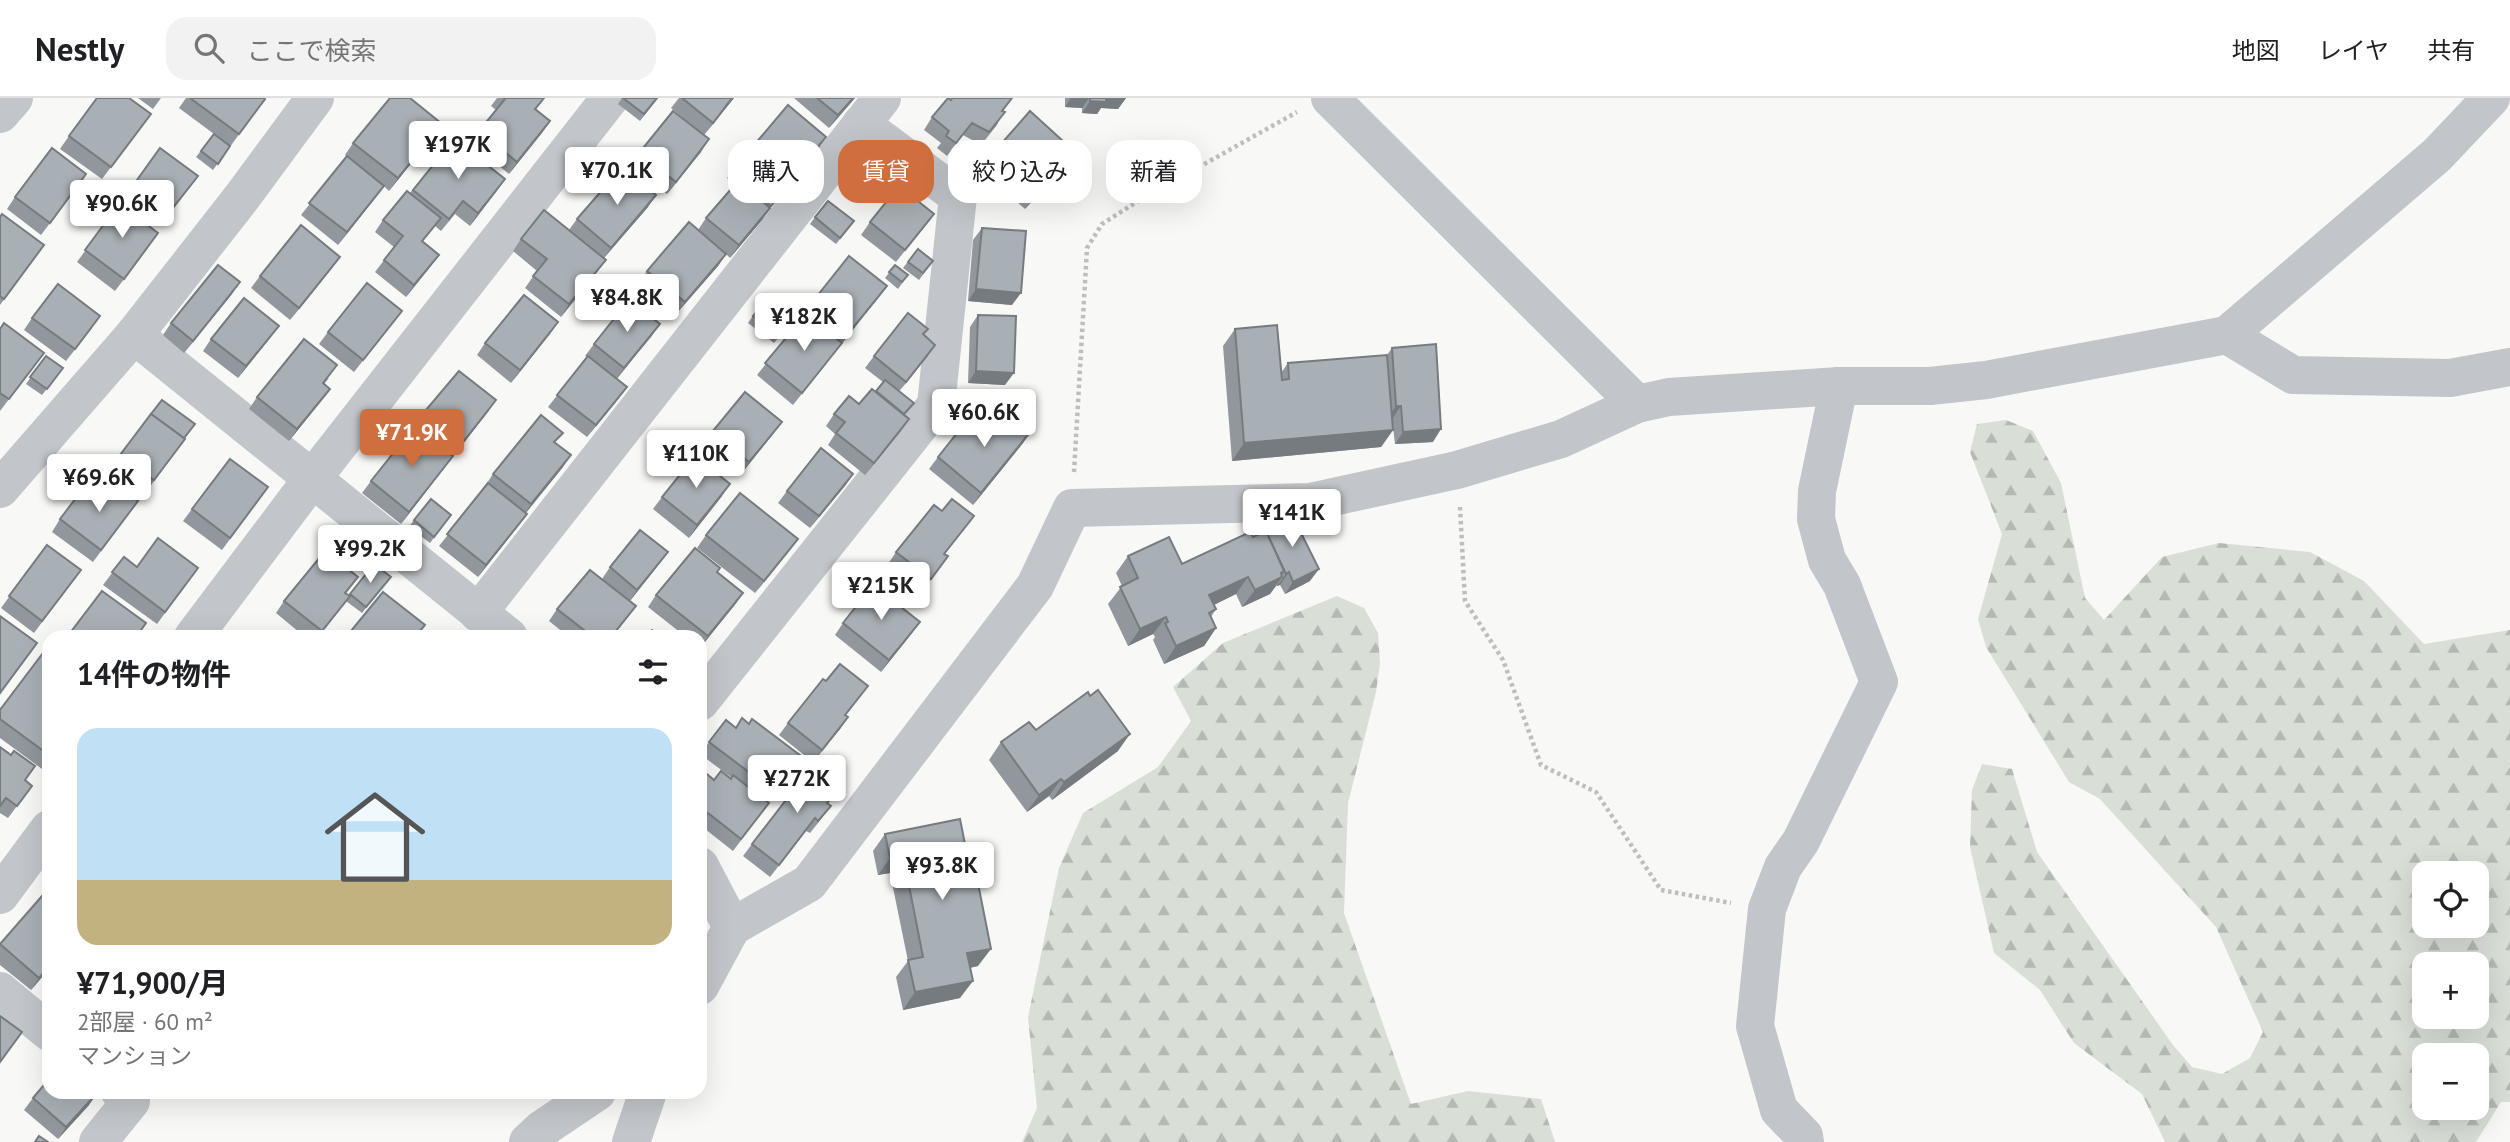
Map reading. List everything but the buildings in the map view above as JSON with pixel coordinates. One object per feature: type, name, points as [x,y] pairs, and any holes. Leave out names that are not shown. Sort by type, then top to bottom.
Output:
[{"type":"street","points":[[0,114],[14,98]]},
{"type":"street","points":[[0,489],[134,335],[315,98]]},
{"type":"street","points":[[198,630],[312,479],[610,98]]},
{"type":"street","points":[[707,973],[732,927],[809,883],[1035,586],[1072,508],[1310,502],[1457,470],[1561,439],[1637,404],[1669,397],[1839,386],[1930,386],[1986,380],[2227,335],[2437,155],[2491,98]]},
{"type":"street","points":[[1314,105],[1637,404]]},
{"type":"street","points":[[478,613],[872,111],[958,196],[936,405],[707,693]]},
{"type":"street","points":[[134,335],[500,630]]},
{"type":"street","points":[[2227,335],[2293,375],[2450,378],[2510,367]]},
{"type":"street","points":[[1805,1142],[1804,1136],[1779,1110],[1755,1026],[1766,909],[1783,867],[1801,841],[1880,682],[1842,584],[1827,560],[1816,519],[1817,491],[1839,386]]},
{"type":"street","points":[[0,895],[42,838]]},
{"type":"street","points":[[707,879],[732,927]]},
{"type":"street","points":[[0,991],[42,1026]]},
{"type":"street","points":[[98,1142],[131,1101],[129,1099]]},
{"type":"street","points":[[528,1142],[542,1129],[587,1099]]},
{"type":"street","points":[[631,1142],[646,1099]]},
{"type":"path","points":[[1072,508],[1087,248],[1102,224],[1135,202],[1314,105]]},
{"type":"path","points":[[1457,470],[1465,601],[1503,660],[1541,765],[1596,792],[1661,890],[1766,909]]},
{"type":"green space","points":[[2006,420],[2033,431],[2061,483],[2085,598],[2104,620],[2162,557],[2219,543],[2310,552],[2364,581],[2424,644],[2510,630],[2510,1102],[2501,1102],[2476,1142],[2165,1142],[2142,1094],[2074,1043],[2040,990],[1994,953],[1970,847],[1972,790],[1982,764],[2012,769],[2037,852],[2173,1045],[2192,1067],[2222,1074],[2250,1058],[2263,1032],[2216,927],[2100,799],[2069,782],[1986,647],[1978,619],[2002,534],[1970,452],[1977,424]]},
{"type":"green space","points":[[1337,596],[1364,608],[1378,633],[1380,663],[1376,692],[1348,803],[1344,913],[1411,1104],[1468,1091],[1541,1099],[1555,1142],[1022,1142],[1037,1108],[1028,1017],[1059,868],[1083,813],[1158,767],[1191,721],[1173,687],[1223,643]]}]
